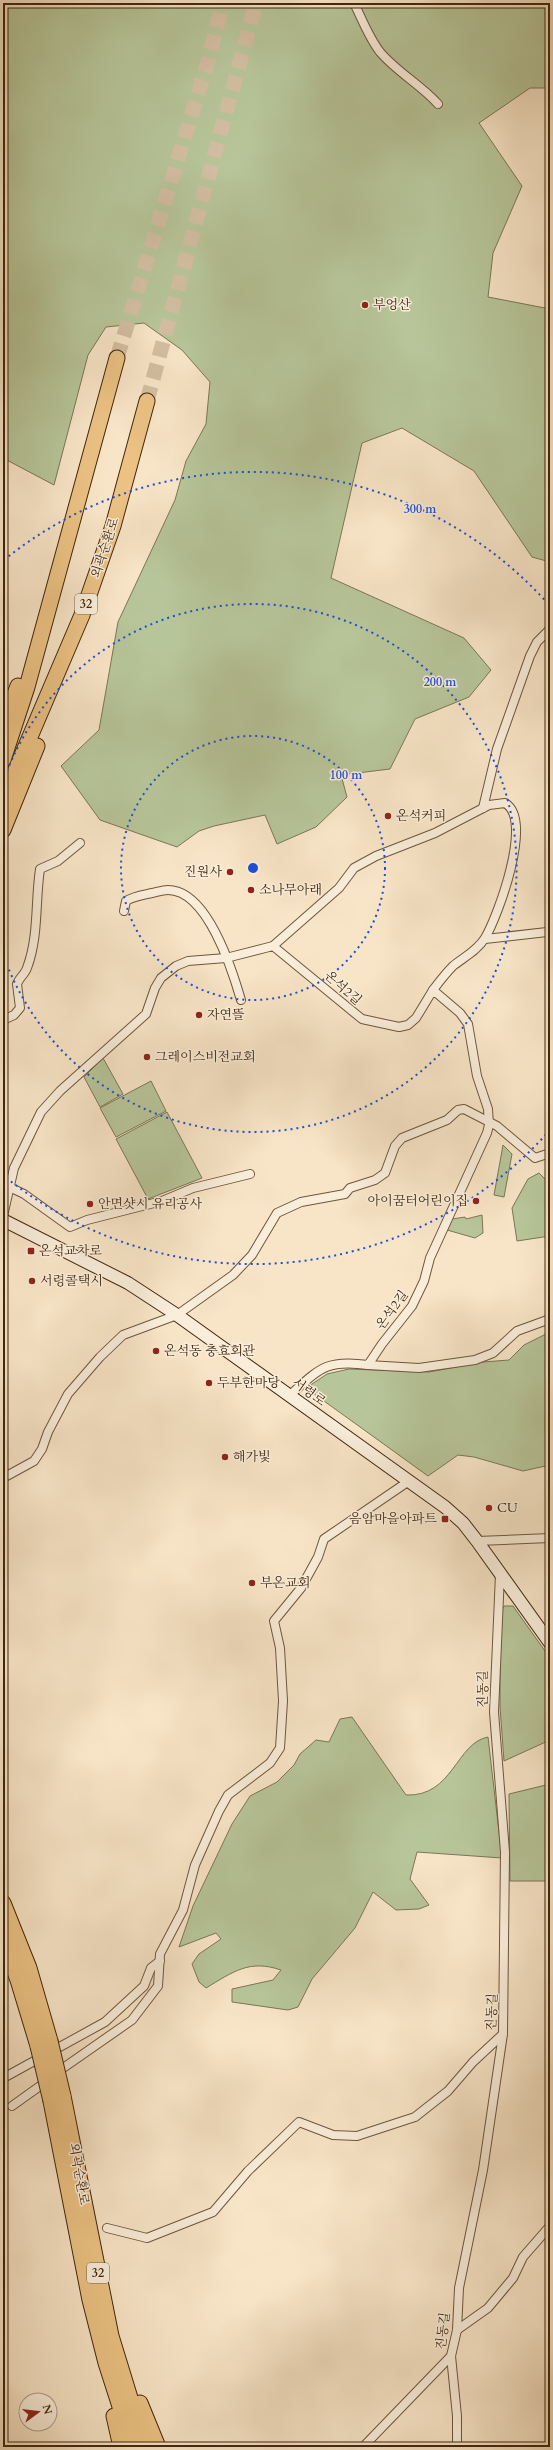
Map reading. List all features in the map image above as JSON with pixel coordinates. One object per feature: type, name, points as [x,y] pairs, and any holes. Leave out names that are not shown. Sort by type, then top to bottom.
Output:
[{"type":"highway","points":[[3,760],[27,687],[117,358]]},
{"type":"highway","name":"외곽순환로","points":[[3,800],[82,615],[117,511],[147,401]]},
{"type":"highway","points":[[3,724],[49,609]]},
{"type":"highway","points":[[3,830],[35,753],[82,615]]},
{"type":"highway","name":"외곽순환로","points":[[3,1903],[29,1968],[44,2044],[57,2098],[96,2296],[106,2363],[133,2447]]},
{"type":"highway","name":"외곽순환로","points":[[3,1940],[44,2044]]},
{"type":"highway","points":[[96,2296],[121,2447]]},
{"type":"highway","points":[[96,2296],[158,2447]]},
{"type":"highway","name":"외곽순환로","points":[[96,2296],[145,2447]]},
{"type":"street","points":[[354,3],[380,52],[402,73],[425,89],[438,104]]},
{"type":"street","points":[[483,808],[497,749],[530,656],[537,642],[550,628]]},
{"type":"street","points":[[3,1216],[6,1185],[19,1154],[41,1112],[60,1090],[146,1014],[155,988],[161,978],[176,966],[188,961],[226,958],[273,946],[339,888],[354,868],[376,856],[435,834],[483,808],[496,803],[507,804],[514,812],[516,825],[509,878],[485,938],[476,950],[453,966],[433,990]]},
{"type":"street","points":[[3,1020],[15,1014],[20,1008],[16,984],[27,969],[38,920],[40,869],[58,861],[80,843]]},
{"type":"street","points":[[124,911],[126,902],[132,898],[168,890],[195,902],[204,912],[226,958],[241,1000]]},
{"type":"street","points":[[485,938],[548,932],[550,930]]},
{"type":"street","name":"온석2길","points":[[273,946],[362,1019],[399,1027],[408,1025],[416,1018],[433,990],[460,1013],[468,1024],[476,1072],[487,1105],[489,1121],[487,1133],[430,1258],[424,1281],[412,1306],[382,1344],[368,1365]]},
{"type":"street","points":[[3,1478],[34,1461],[42,1449],[48,1432],[68,1394],[100,1357],[122,1335],[177,1315],[233,1275],[252,1255],[275,1215],[284,1209],[300,1202],[344,1194],[350,1188],[375,1180],[385,1173],[398,1141],[406,1135],[446,1120],[461,1109],[477,1114],[489,1121],[535,1158],[550,1153]]},
{"type":"street","points":[[6,1185],[70,1227],[87,1220],[162,1201],[193,1188],[250,1174]]},
{"type":"street","name":"서령로","points":[[3,1220],[101,1268],[177,1315],[454,1514],[477,1541],[550,1643]]},
{"type":"street","points":[[290,1395],[320,1370],[331,1364],[344,1362],[419,1368],[475,1360],[493,1353],[517,1331],[550,1319]]},
{"type":"street","points":[[12,2106],[69,2063],[89,2052],[132,2020],[158,1986],[160,1954],[183,1910],[194,1865],[218,1811],[228,1794],[270,1763],[280,1748],[283,1701],[280,1648],[274,1621],[301,1588],[318,1557],[324,1539],[409,1481]]},
{"type":"street","points":[[477,1541],[550,1538]]},
{"type":"street","name":"진동길","points":[[457,2447],[457,2416],[451,2356],[457,2330],[459,2288],[483,2170],[503,2034],[505,1852],[494,1712],[500,1574]]},
{"type":"street","points":[[7,2076],[105,2022],[144,1986],[151,1968],[160,1961]]},
{"type":"street","points":[[107,2228],[147,2238],[213,2212],[248,2171],[299,2122],[333,2135],[357,2136],[415,2117],[448,2091],[473,2062],[503,2034]]},
{"type":"street","points":[[457,2330],[488,2308],[513,2278],[523,2257],[550,2226]]},
{"type":"street","points":[[363,2447],[451,2356]]},
{"type":"green space","points":[[3,3],[550,3],[550,88],[530,88],[479,123],[522,186],[493,253],[488,297],[550,309],[550,562],[532,557],[474,471],[402,428],[362,443],[331,578],[464,638],[491,670],[469,697],[415,719],[390,769],[341,775],[347,797],[316,827],[277,844],[265,815],[214,826],[199,831],[177,847],[100,820],[61,766],[99,730],[118,622],[175,500],[186,461],[206,424],[210,382],[182,350],[144,323],[106,327],[88,355],[54,485],[3,458]]},
{"type":"green space","points":[[103,1058],[123,1094],[100,1107],[84,1077]]},
{"type":"green space","points":[[151,1081],[166,1111],[116,1137],[100,1108]]},
{"type":"green space","points":[[167,1112],[202,1178],[148,1199],[116,1139]]},
{"type":"green space","points":[[503,1145],[512,1154],[504,1197],[494,1195]]},
{"type":"green space","points":[[539,1173],[550,1184],[550,1236],[517,1241],[512,1208],[528,1179]]},
{"type":"green space","points":[[482,1215],[483,1233],[475,1238],[447,1230],[452,1219],[465,1217],[466,1219]]},
{"type":"green space","points":[[550,1332],[550,1465],[523,1471],[474,1457],[458,1455],[428,1476],[306,1388],[327,1374],[349,1369],[429,1372],[483,1362],[509,1360],[524,1345]]},
{"type":"green space","points":[[504,1606],[513,1606],[550,1658],[550,1740],[504,1761],[500,1707],[500,1614]]},
{"type":"green space","points":[[352,1717],[406,1795],[422,1793],[434,1788],[453,1769],[468,1749],[477,1741],[488,1737],[502,1858],[417,1852],[410,1879],[429,1905],[419,1909],[396,1910],[373,1892],[355,1928],[312,1979],[298,2007],[288,2010],[232,2002],[232,1989],[273,1980],[281,1970],[260,1966],[250,1967],[233,1972],[206,1988],[199,1982],[192,1964],[199,1954],[221,1939],[216,1933],[179,1947],[193,1906],[232,1824],[250,1796],[277,1782],[294,1765],[300,1754],[316,1740],[329,1742],[340,1719]]},
{"type":"green space","points":[[550,1784],[550,1881],[510,1881],[509,1794]]},
{"type":"tunnel","points":[[117,358],[208,61],[223,3]]},
{"type":"tunnel","points":[[147,401],[256,3]]},
{"type":"place","name":"부엉산","points":[[365,305]]},
{"type":"place","name":"온석커피","points":[[388,816]]},
{"type":"place","name":"진원사","points":[[230,872]]},
{"type":"place","name":"소나무아래","points":[[251,890]]},
{"type":"place","name":"자연뜰","points":[[199,1015]]},
{"type":"place","name":"그레이스비전교회","points":[[147,1057]]},
{"type":"place","name":"아이꿈터어린이집","points":[[476,1201]]},
{"type":"place","name":"안면샷시 유리공사","points":[[90,1204]]},
{"type":"place","name":"온석교차로","points":[[31,1251]]},
{"type":"place","name":"서령콜택시","points":[[32,1281]]},
{"type":"place","name":"온석동 충효회관","points":[[156,1351]]},
{"type":"place","name":"두부한마당","points":[[209,1383]]},
{"type":"place","name":"해가빛","points":[[225,1457]]},
{"type":"place","name":"CU","points":[[489,1508]]},
{"type":"place","name":"음암마을아파트","points":[[445,1519]]},
{"type":"place","name":"부온교회","points":[[252,1583]]}]
